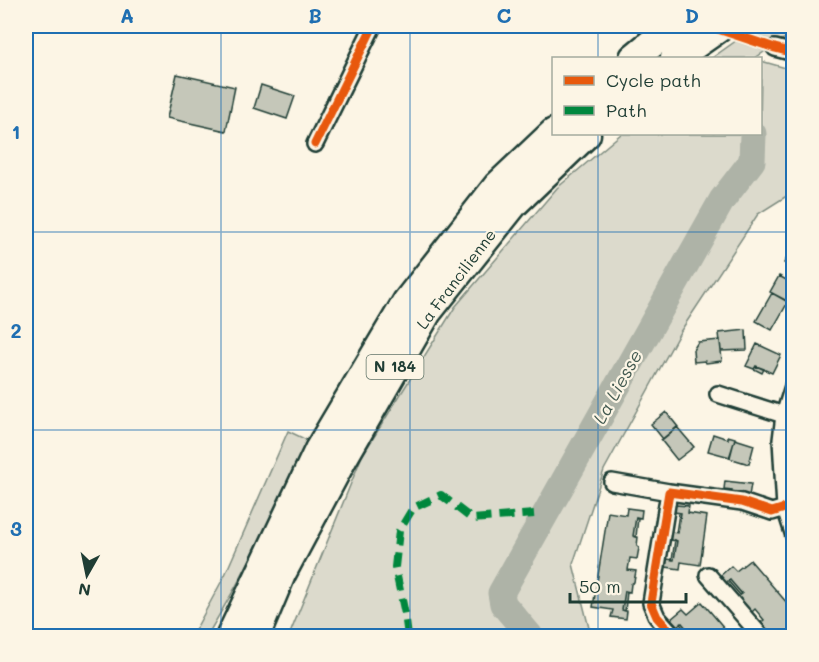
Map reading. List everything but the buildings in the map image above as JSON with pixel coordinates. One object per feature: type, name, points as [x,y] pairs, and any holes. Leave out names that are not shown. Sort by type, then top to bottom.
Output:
[{"type":"highway","points":[[635,57],[673,26]]},
{"type":"highway","points":[[676,57],[721,26]]},
{"type":"highway","name":"La Francilienne","points":[[231,636],[319,450],[406,302],[498,186],[552,135]]},
{"type":"highway","name":"La Francilienne","points":[[255,636],[286,564],[344,456],[427,312],[514,203],[585,135]]},
{"type":"highway","points":[[218,636],[243,611]]},
{"type":"street","points":[[315,144],[373,26]]},
{"type":"street","points":[[775,48],[794,53]]},
{"type":"street","points":[[794,383],[784,415],[781,440],[785,508],[794,536]]},
{"type":"street","points":[[718,394],[784,415]]},
{"type":"street","points":[[612,482],[742,502],[772,512],[785,508]]},
{"type":"street","points":[[669,492],[651,603],[657,616],[674,636]]},
{"type":"street","points":[[708,575],[761,636]]},
{"type":"shaded area","points":[[757,26],[793,26],[793,35],[791,34],[756,57],[713,57]]},
{"type":"shaded area","points":[[762,61],[793,70],[793,192],[758,214],[680,332],[604,470],[573,564],[591,636],[289,636],[362,456],[455,307],[557,188],[620,135],[762,135]]},
{"type":"shaded area","points":[[288,431],[311,442],[235,588],[207,636],[192,636],[225,575]]},
{"type":"waterway","name":"La Liesse","points":[[530,636],[503,604],[501,593],[722,200],[752,161],[753,135]]},
{"type":"tunnel","points":[[715,27],[775,48]]},
{"type":"marked path","points":[[408,636],[395,567],[399,531],[413,508],[441,495],[472,519],[534,514]]},
{"type":"cycle path","points":[[315,144],[373,26]]},
{"type":"cycle path","points":[[709,26],[794,53]]},
{"type":"cycle path","points":[[674,636],[657,617],[651,603],[669,492],[742,502],[772,512],[785,508]]}]
